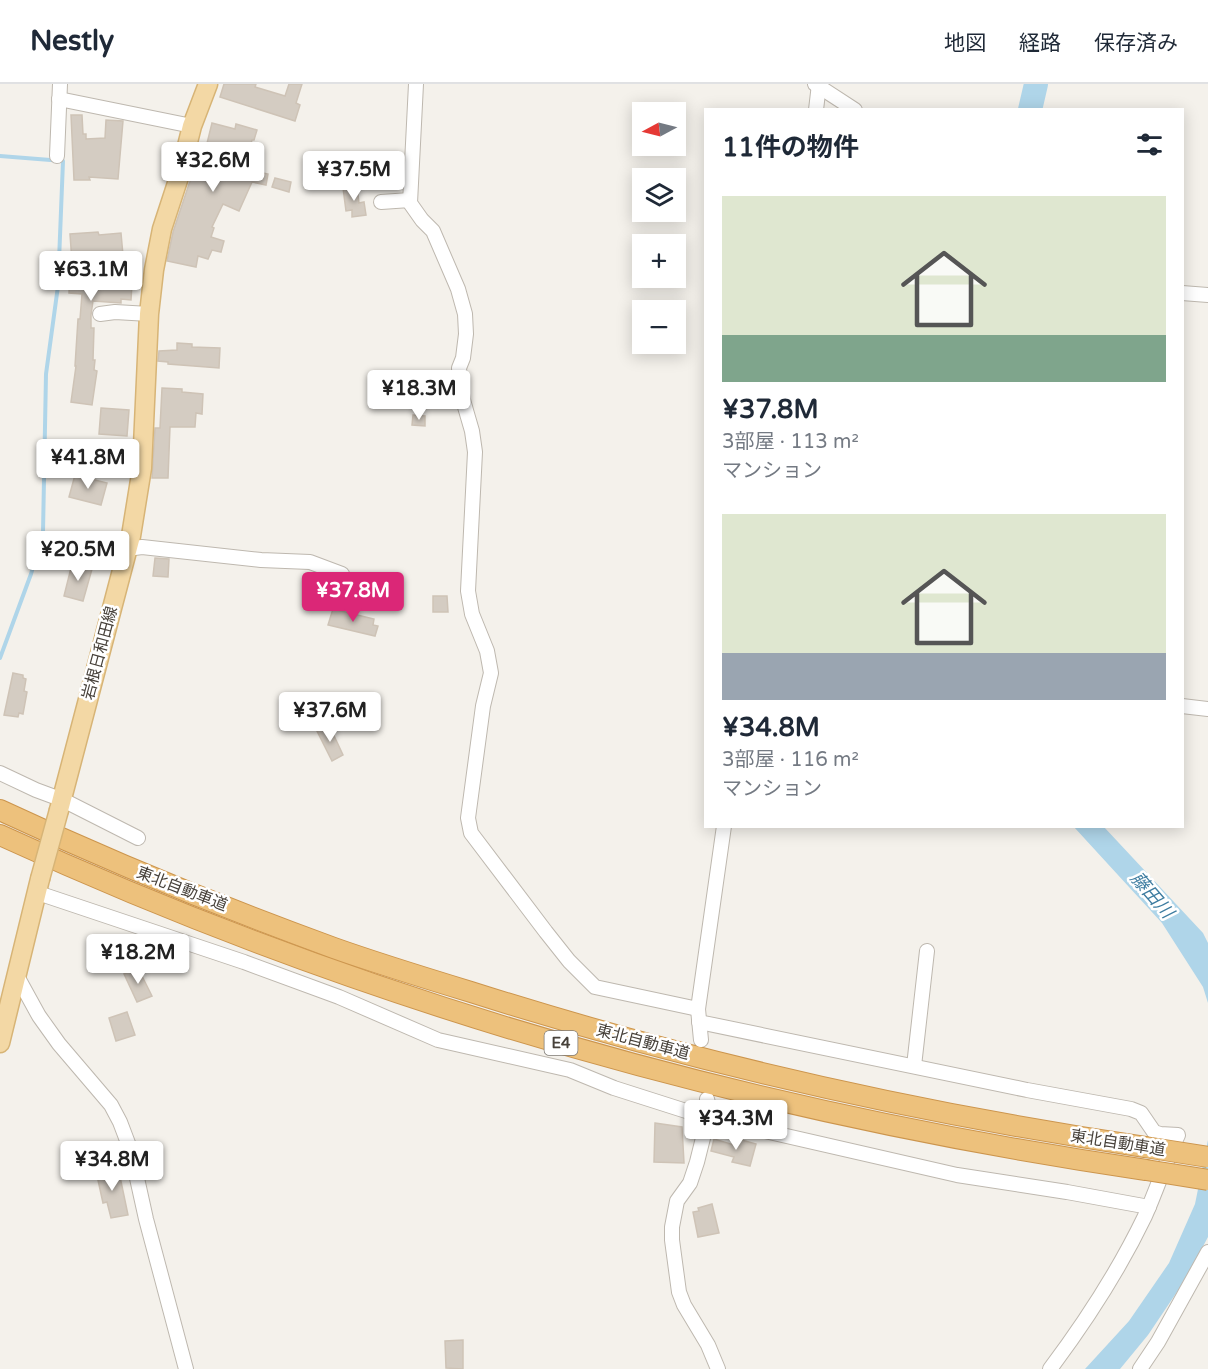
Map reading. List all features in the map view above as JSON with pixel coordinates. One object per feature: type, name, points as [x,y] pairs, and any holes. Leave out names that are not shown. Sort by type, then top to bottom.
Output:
[{"type":"highway","name":"東北自動車道","points":[[0,810],[110,860],[335,948],[554,1019],[748,1070],[883,1100],[1018,1126],[1208,1157]]},
{"type":"highway","name":"東北自動車道","points":[[0,836],[105,882],[308,962],[425,1002],[548,1040],[746,1093],[876,1122],[1086,1161],[1208,1180]]},
{"type":"main road","name":"岩根日和田線","points":[[0,1043],[127,549],[142,468],[149,314],[154,270],[162,229],[180,174],[192,126],[208,84]]},
{"type":"street","points":[[57,156],[60,84]]},
{"type":"street","points":[[416,84],[410,200],[416,212],[433,231],[438,241],[458,289],[465,314],[466,334],[463,358],[459,368],[460,382],[475,452],[468,591],[472,614],[487,651],[490,673],[483,706],[468,818],[471,833],[569,961],[595,987],[699,1016],[914,1066],[1131,1109],[1141,1113],[1154,1132],[1178,1134],[1149,1207],[1095,1305],[1050,1369]]},
{"type":"street","points":[[816,108],[818,85],[852,108]]},
{"type":"street","points":[[59,99],[192,126]]},
{"type":"street","points":[[381,202],[410,200]]},
{"type":"street","points":[[1184,293],[1208,295]]},
{"type":"street","points":[[100,314],[115,312],[149,314]]},
{"type":"street","points":[[127,549],[142,547],[261,561],[310,562],[342,574]]},
{"type":"street","points":[[1184,706],[1208,709]]},
{"type":"street","points":[[0,773],[61,805],[138,838]]},
{"type":"street","points":[[701,1040],[699,1016],[724,828]]},
{"type":"street","points":[[39,886],[339,997],[438,1040],[570,1070],[614,1088],[708,1118],[947,1173],[1149,1207]]},
{"type":"street","points":[[914,1066],[927,951]]},
{"type":"street","points":[[17,976],[39,1016],[59,1044],[111,1105],[120,1122],[131,1151],[146,1219],[186,1369]]},
{"type":"street","points":[[707,1099],[708,1118],[697,1162],[690,1183],[677,1201],[672,1227],[679,1292],[684,1305],[708,1345],[718,1369]]},
{"type":"street","points":[[1140,1369],[1158,1342],[1208,1252]]},
{"type":"water","points":[[1075,828],[1105,828],[1203,933],[1208,943],[1208,1003],[1203,987],[1162,923]]},
{"type":"water","points":[[1208,1140],[1208,1237],[1185,1280],[1148,1335],[1120,1369],[1085,1369],[1129,1321],[1169,1263],[1195,1204]]},
{"type":"building","points":[[224,84],[256,84],[255,87],[285,96],[289,84],[302,84],[296,103],[300,105],[295,121],[220,97]]},
{"type":"building","points":[[71,115],[82,115],[83,134],[86,134],[86,139],[105,138],[106,120],[123,121],[118,179],[89,177],[90,180],[74,180]]},
{"type":"building","points":[[212,123],[235,129],[236,124],[257,130],[249,150],[247,149],[244,169],[268,174],[266,185],[252,182],[239,211],[223,204],[212,227],[214,228],[211,237],[224,241],[221,252],[212,250],[208,259],[198,256],[196,267],[167,261],[173,232],[189,184],[195,170],[200,172]]},
{"type":"building","points":[[275,178],[291,182],[289,192],[272,187]]},
{"type":"building","points":[[357,186],[359,203],[364,202],[366,215],[352,217],[352,210],[346,211],[343,188]]},
{"type":"building","points":[[98,232],[99,235],[121,233],[123,255],[92,259],[91,281],[132,284],[131,300],[121,299],[121,303],[93,301],[91,328],[94,328],[93,360],[95,360],[94,370],[97,371],[92,405],[71,402],[82,294],[69,293],[70,272],[66,272],[67,261],[72,262],[70,234]]},
{"type":"building","points":[[177,343],[192,344],[192,347],[220,348],[219,368],[168,364],[168,362],[158,361],[159,351],[177,350]]},
{"type":"building","points":[[162,388],[182,389],[182,392],[203,394],[202,414],[196,413],[195,427],[170,427],[168,478],[152,478],[155,428],[160,428]]},
{"type":"building","points":[[101,408],[129,410],[127,436],[99,434]]},
{"type":"building","points":[[413,415],[425,416],[425,426],[412,425]]},
{"type":"building","points":[[57,446],[72,447],[71,470],[55,469]]},
{"type":"building","points":[[75,475],[107,483],[101,505],[69,497]]},
{"type":"building","points":[[155,558],[169,559],[168,577],[153,576]]},
{"type":"building","points":[[72,564],[92,569],[83,601],[64,596]]},
{"type":"building","points":[[433,596],[447,596],[448,612],[433,612]]},
{"type":"building","points":[[333,609],[374,619],[373,625],[378,626],[375,636],[328,625]]},
{"type":"building","points":[[13,673],[23,675],[26,679],[24,691],[27,692],[23,714],[19,713],[18,717],[4,715]]},
{"type":"building","points":[[329,725],[343,755],[332,761],[317,731]]},
{"type":"building","points":[[138,968],[152,996],[137,1002],[124,974]]},
{"type":"building","points":[[127,1012],[135,1035],[116,1041],[109,1018]]},
{"type":"building","points":[[655,1123],[682,1127],[684,1163],[654,1162]]},
{"type":"building","points":[[714,1139],[737,1146],[738,1139],[756,1144],[750,1166],[732,1162],[734,1157],[711,1151]]},
{"type":"building","points":[[118,1167],[128,1215],[111,1218],[107,1202],[103,1203],[96,1171]]},
{"type":"building","points":[[712,1204],[719,1233],[698,1237],[693,1212]]},
{"type":"building","points":[[463,1340],[463,1369],[446,1368],[445,1341]]},
{"type":"waterway","name":"藤田川","points":[[1030,108],[1036,84]]},
{"type":"waterway","points":[[0,156],[63,161],[58,286],[46,374],[43,532],[31,574],[0,658]]}]
